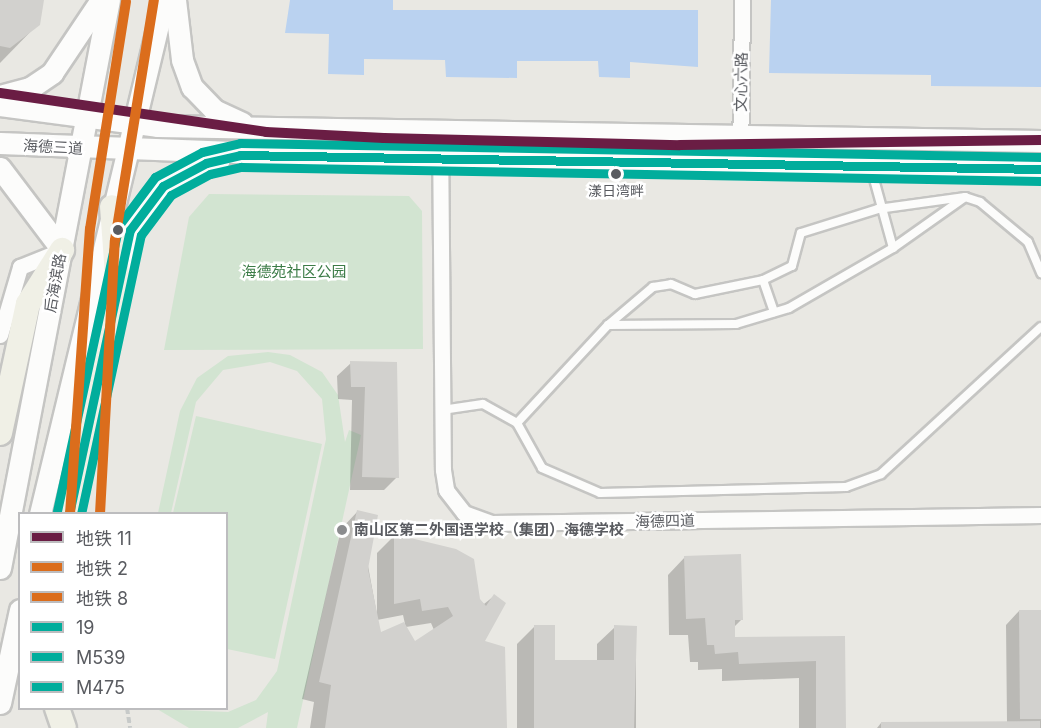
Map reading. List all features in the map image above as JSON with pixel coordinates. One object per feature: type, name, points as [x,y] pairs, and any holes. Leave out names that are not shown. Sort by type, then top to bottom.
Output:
[{"type":"main road","points":[[0,96],[30,88],[52,74],[101,0]]},
{"type":"main road","name":"后海滨路","points":[[0,567],[109,0]]},
{"type":"main road","points":[[40,512],[125,151],[164,0]]},
{"type":"main road","points":[[174,0],[182,60],[192,87],[214,110],[260,128]]},
{"type":"main road","name":"海德三道","points":[[0,105],[132,124],[440,132],[1041,141]]},
{"type":"main road","name":"海德三道","points":[[0,143],[125,151],[440,160],[1041,169]]},
{"type":"main road","points":[[69,512],[117,276],[130,230],[152,198],[183,173],[240,155]]},
{"type":"main road","points":[[0,168],[62,250],[28,304],[0,433]]},
{"type":"main road","points":[[112,207],[117,276]]},
{"type":"main road","points":[[0,702],[18,619]]},
{"type":"street","name":"文心六路","points":[[740,165],[742,0]]},
{"type":"street","name":"海德四道","points":[[440,132],[442,410],[446,490],[464,513],[492,524],[1041,515]]},
{"type":"street","points":[[0,335],[20,267],[62,250]]},
{"type":"lane","points":[[871,167],[878,209],[893,248]]},
{"type":"lane","points":[[517,423],[608,325],[652,287],[671,284],[695,294],[763,279],[792,266],[801,233],[878,209],[965,197],[980,202],[1028,242],[1041,273]]},
{"type":"lane","points":[[608,325],[736,324],[774,312],[893,248],[965,197]]},
{"type":"lane","points":[[763,279],[774,312]]},
{"type":"lane","points":[[442,410],[483,404],[517,423],[542,468],[600,493],[846,487],[881,474],[1041,327]]},
{"type":"path","points":[[127,710],[130,728]]},
{"type":"green space","name":"海德苑社区公园","points":[[209,194],[409,196],[422,211],[423,349],[164,350],[189,217]]},
{"type":"green space","points":[[268,352],[290,355],[322,372],[338,395],[345,442],[349,430],[361,435],[297,728],[266,728],[268,712],[238,728],[189,728],[159,710],[228,712],[256,700],[277,671],[326,439],[322,399],[297,371],[270,362],[223,370],[196,402],[171,512],[158,512],[180,411],[197,378],[228,356]]},
{"type":"green space","points":[[196,416],[322,444],[275,659],[228,649],[228,512],[173,512]]},
{"type":"water","points":[[290,0],[393,0],[393,10],[698,10],[698,67],[630,62],[630,78],[599,77],[598,61],[517,61],[517,78],[446,77],[445,60],[364,59],[364,75],[328,74],[329,34],[285,33]]},
{"type":"water","points":[[771,0],[1041,0],[1041,87],[931,86],[931,75],[769,73]]},
{"type":"building","points":[[0,0],[44,0],[40,25],[10,48],[0,46]]},
{"type":"building","points":[[350,361],[397,362],[399,478],[362,477],[365,387],[351,387]]},
{"type":"building","points":[[357,510],[378,515],[368,569],[381,632],[404,622],[415,641],[453,616],[448,607],[422,611],[420,599],[394,604],[394,534],[456,549],[474,559],[480,599],[486,606],[494,594],[506,603],[485,641],[505,647],[507,728],[325,728],[331,685],[319,682]]},
{"type":"building","points":[[741,554],[743,620],[735,620],[735,637],[845,636],[846,728],[816,728],[816,661],[739,664],[738,652],[715,654],[714,645],[707,645],[705,618],[686,619],[684,556]]},
{"type":"building","points":[[1019,610],[1041,610],[1041,719],[1020,719]]},
{"type":"building","points":[[534,625],[555,625],[555,660],[614,660],[614,625],[637,626],[634,728],[534,728]]},
{"type":"building","points":[[1040,721],[1040,728],[881,728],[881,722]]},
{"type":"metro line","name":"2","points":[[100,512],[115,240],[154,0]]},
{"type":"metro line","name":"8","points":[[70,512],[90,229],[126,2]]},
{"type":"metro line","name":"11","points":[[0,93],[266,132],[384,138],[680,145],[1041,140]]},
{"type":"transit line","name":"M475","points":[[57,511],[119,225],[155,177],[202,152],[240,143],[1041,157]]},
{"type":"transit line","name":"19","points":[[69,512],[130,230],[163,186],[206,163],[240,155],[1041,169]]},
{"type":"transit line","name":"M539","points":[[81,512],[141,235],[171,195],[210,174],[241,167],[1041,181]]},
{"type":"place","name":"漾日湾畔","points":[[616,174]]},
{"type":"place","name":"南山区第二外国语学校（集团）海德学校","points":[[342,530]]}]
